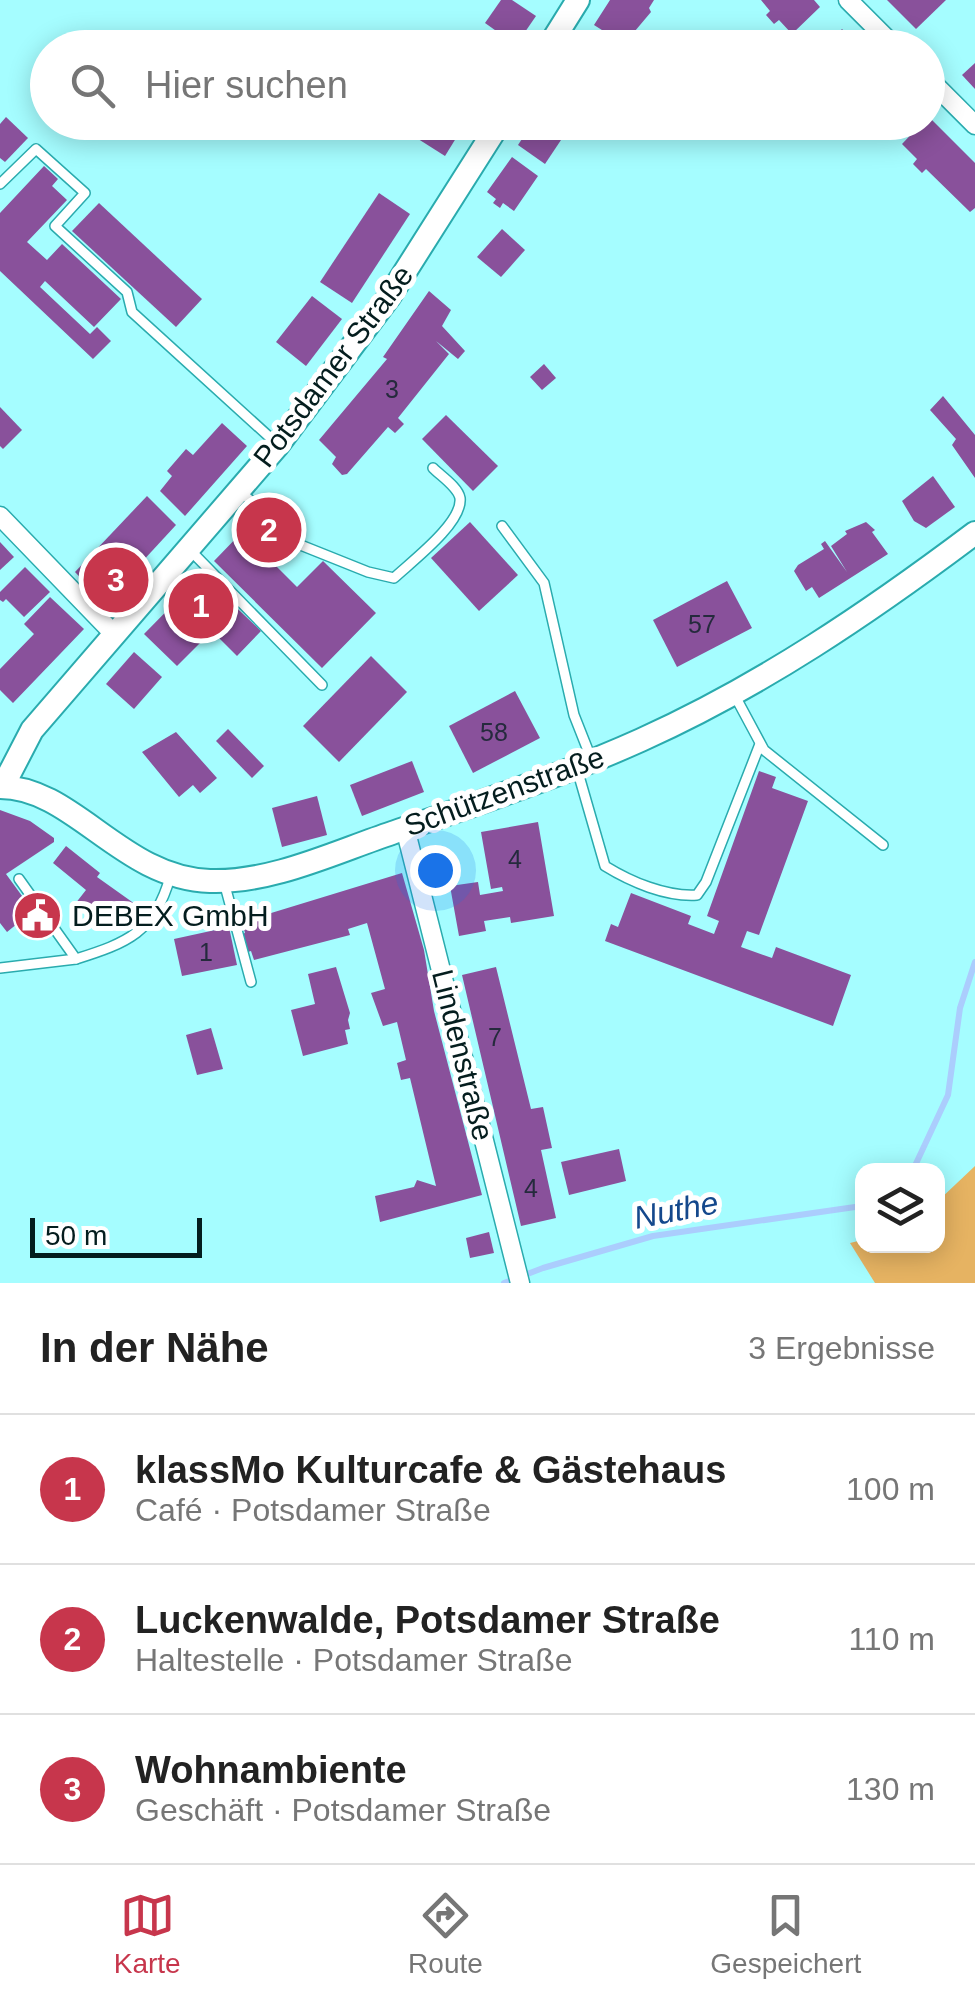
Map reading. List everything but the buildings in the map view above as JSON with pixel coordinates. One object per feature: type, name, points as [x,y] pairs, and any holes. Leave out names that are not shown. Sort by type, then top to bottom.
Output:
[{"type":"street","points":[[559,30],[578,0]]},
{"type":"street","points":[[848,0],[878,30]]},
{"type":"street","points":[[945,95],[975,125]]},
{"type":"street","name":"Potsdamer Straße","points":[[2,786],[32,730],[278,445],[389,297],[489,140]]},
{"type":"street","points":[[0,516],[114,634]]},
{"type":"street","name":"Schützenstraße","points":[[2,786],[34,791],[105,839],[170,874],[224,880],[252,877],[405,828],[641,740],[734,693],[873,609],[975,533]]},
{"type":"street","name":"Lindenstraße","points":[[405,828],[520,1283]]},
{"type":"lane","points":[[0,184],[36,149],[85,193],[55,226],[127,292],[132,312],[278,445]]},
{"type":"lane","points":[[239,490],[298,544],[394,578],[446,529],[457,509],[460,500],[456,490],[433,468]]},
{"type":"lane","points":[[502,526],[544,582],[604,866],[679,896],[697,894],[706,882],[760,744]]},
{"type":"lane","points":[[188,548],[322,684]]},
{"type":"lane","points":[[734,693],[760,744],[884,846]]},
{"type":"lane","points":[[0,968],[76,959],[116,946],[145,928],[160,906],[170,874]]},
{"type":"lane","points":[[19,879],[76,959]]},
{"type":"lane","points":[[224,880],[251,982]]},
{"type":"shaded area","points":[[975,1166],[975,1283],[875,1283],[856,1253],[945,1253],[945,1194]]},
{"type":"waterway","name":"Nuthe","points":[[916,1163],[948,1095],[960,1008],[975,962]]},
{"type":"waterway","name":"Nuthe","points":[[504,1283],[653,1236],[855,1207]]},
{"type":"place","name":"Luckenwalde, Potsdamer Straße","points":[[269,530]]},
{"type":"place","name":"Wohnambiente","points":[[116,580]]},
{"type":"place","name":"klassMo Kulturcafe & Gästehaus","points":[[201,606]]},
{"type":"place","name":"DEBEX GmbH","points":[[37,915]]}]
